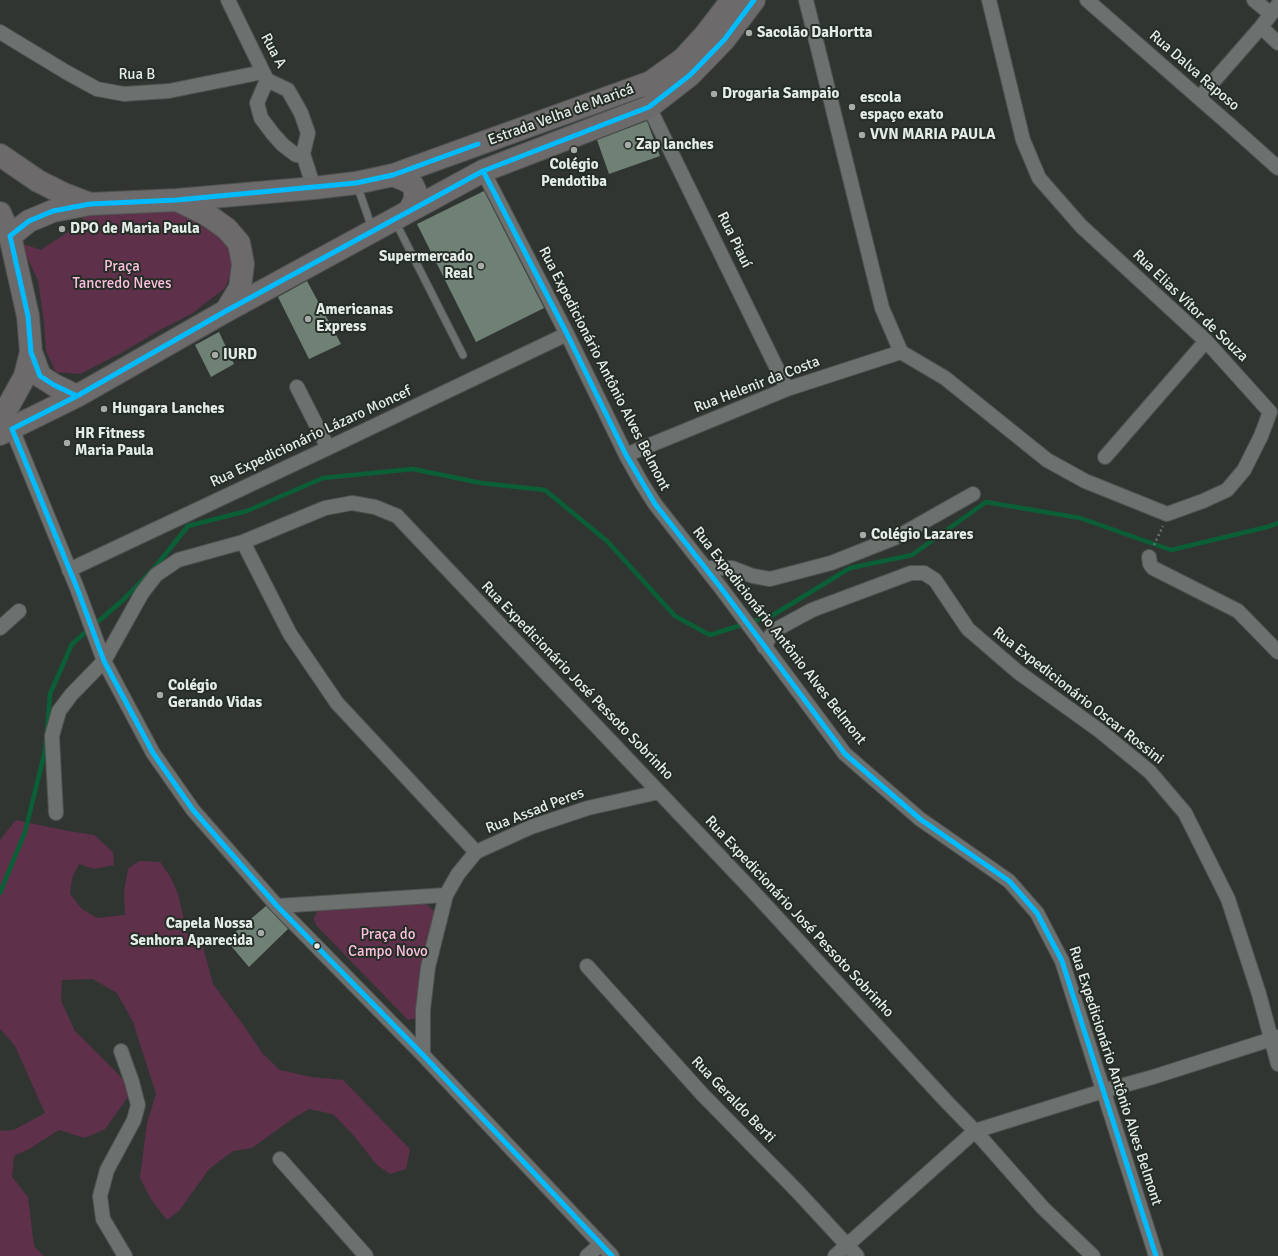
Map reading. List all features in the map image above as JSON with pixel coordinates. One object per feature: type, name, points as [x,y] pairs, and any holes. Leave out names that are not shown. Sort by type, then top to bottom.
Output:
[{"type":"main road","name":"Estrada Velha de Maricá","points":[[4,426],[77,396],[226,311],[483,171],[648,107],[690,75],[724,40],[754,0]]},
{"type":"main road","name":"Estrada Velha de Maricá","points":[[10,236],[29,221],[53,211],[90,204],[177,200],[314,188],[356,183],[393,176],[651,82],[683,59],[705,35],[727,2]]},
{"type":"main road","points":[[0,155],[38,181],[64,194],[90,204]]},
{"type":"main road","points":[[393,176],[412,184],[415,190],[415,200],[402,215]]},
{"type":"main road","points":[[177,200],[209,216],[227,229],[238,243],[243,264],[240,288],[226,311]]},
{"type":"main road","points":[[0,213],[10,236],[28,316],[31,352],[40,376],[54,386],[77,396]]},
{"type":"main road","points":[[4,426],[9,405],[25,376],[31,352]]},
{"type":"street","name":"Rua A","points":[[228,0],[265,76],[288,90],[302,113],[308,133],[303,154]]},
{"type":"street","points":[[806,0],[882,308],[901,352]]},
{"type":"street","name":"Rua Elias Vítor de Souza","points":[[901,352],[946,378],[1048,460],[1085,481],[1167,514],[1203,502],[1227,490],[1244,470],[1274,410],[1206,341],[1081,226],[1039,178],[1023,140],[989,0]]},
{"type":"street","name":"Rua Dalva Raposo","points":[[1087,0],[1278,168]]},
{"type":"street","points":[[1199,98],[1274,10],[1254,0]]},
{"type":"street","points":[[1261,27],[1278,43]]},
{"type":"street","name":"Rua B","points":[[0,32],[97,89],[124,94],[169,91],[265,76]]},
{"type":"street","points":[[265,76],[256,103],[261,118],[283,145],[296,155],[303,154],[314,188]]},
{"type":"street","name":"Rua Piauí","points":[[648,107],[788,390]]},
{"type":"street","name":"Rua Expedicionário Antônio Alves Belmont","points":[[483,171],[567,334],[626,455],[655,504],[721,588],[845,754],[920,819],[1009,881],[1038,913],[1062,961],[1156,1256]]},
{"type":"street","name":"Rua Expedicionário Lázaro Moncef","points":[[69,570],[567,334]]},
{"type":"street","points":[[1105,457],[1206,341]]},
{"type":"street","name":"Rua Helenir da Costa","points":[[626,455],[788,390],[901,352]]},
{"type":"street","points":[[297,387],[328,448]]},
{"type":"street","points":[[4,426],[77,588],[104,661],[153,753],[193,810],[277,906],[423,1055],[612,1256]]},
{"type":"street","points":[[705,568],[732,568],[753,576],[770,579],[831,563],[897,537],[973,494]]},
{"type":"street","name":"Rua Expedicionário José Pessoto Sobrinho","points":[[56,813],[52,736],[59,711],[70,695],[104,661],[142,594],[156,575],[178,560],[243,542],[325,508],[352,504],[375,507],[397,516],[659,792],[842,988],[975,1131],[1043,1208],[1093,1256]]},
{"type":"street","points":[[243,542],[290,634],[337,703],[476,852]]},
{"type":"street","points":[[1149,557],[1150,564],[1153,568],[1238,611],[1278,652]]},
{"type":"street","name":"Rua Expedicionário Oscar Rossini","points":[[762,644],[777,629],[812,610],[911,573],[924,573],[935,580],[968,629],[1018,672],[1100,731],[1150,772],[1186,813],[1228,899],[1274,1038],[1278,1064]]},
{"type":"street","points":[[0,628],[19,611]]},
{"type":"street","name":"Rua Assad Peres","points":[[423,1055],[423,1010],[428,967],[446,895],[458,874],[476,852],[531,827],[588,808],[659,792]]},
{"type":"street","points":[[277,906],[446,895]]},
{"type":"street","name":"Rua Geraldo Berti","points":[[587,966],[702,1094],[798,1192],[857,1256]]},
{"type":"street","points":[[835,1256],[975,1131],[1153,1077],[1274,1038]]},
{"type":"street","points":[[121,1051],[138,1105],[134,1120],[107,1170],[100,1196],[103,1219],[124,1256]]},
{"type":"street","points":[[280,1159],[366,1256]]},
{"type":"street","points":[[587,1256],[601,1244]]},
{"type":"lane","points":[[356,183],[373,231]]},
{"type":"lane","points":[[402,215],[463,355]]},
{"type":"path","points":[[1149,557],[1164,522]]},
{"type":"green space","name":"Praça Tancredo Neves","points":[[167,206],[228,239],[235,262],[225,288],[193,313],[80,374],[56,372],[46,351],[44,322],[38,280],[20,243],[41,250],[83,222],[82,209]]},
{"type":"green space","points":[[16,820],[94,835],[113,852],[114,865],[94,869],[79,864],[72,878],[70,894],[82,909],[97,918],[125,915],[124,892],[128,869],[139,861],[160,862],[170,876],[178,894],[187,933],[202,943],[213,984],[263,1054],[280,1070],[311,1077],[343,1080],[410,1149],[406,1169],[390,1174],[377,1165],[354,1136],[333,1114],[309,1109],[292,1119],[252,1148],[233,1151],[209,1169],[179,1211],[167,1220],[152,1201],[140,1178],[147,1123],[156,1094],[133,1022],[117,993],[93,979],[62,980],[61,1001],[75,1031],[122,1078],[130,1094],[105,1129],[85,1138],[59,1130],[29,1149],[14,1156],[12,1177],[28,1197],[34,1246],[43,1256],[0,1256],[0,1131],[14,1130],[45,1113],[15,1046],[0,1029],[0,840]]},
{"type":"green space","name":"Praça do Campo Novo","points":[[421,903],[427,905],[435,912],[417,1018],[408,1020],[316,925],[314,918],[317,912],[323,908]]},
{"type":"building","name":"Zap lanches","points":[[647,121],[660,156],[609,174],[597,140]]},
{"type":"building","name":"Supermercado Real","points":[[484,191],[544,308],[476,342],[417,224]]},
{"type":"building","name":"Americanas Express","points":[[307,281],[341,344],[309,359],[278,297]]},
{"type":"building","name":"IURD","points":[[219,332],[234,364],[211,377],[195,345]]},
{"type":"building","points":[[266,906],[288,929],[249,967],[226,940]]},
{"type":"waterway","points":[[47,733],[50,694],[72,644],[123,600],[156,566],[188,526],[247,511],[323,478],[413,469],[481,483],[545,490],[607,541],[675,616],[710,635],[773,615],[850,568],[912,555],[986,502],[1080,518],[1171,550],[1278,523]]},
{"type":"waterway","points":[[0,893],[25,832],[45,751],[46,740]]},
{"type":"transit line","points":[[612,1256],[423,1055],[277,906],[193,810],[153,753],[104,661],[77,588],[12,429],[77,396],[226,311],[483,171],[649,107],[690,75],[724,40],[754,0]]},
{"type":"transit line","points":[[77,396],[54,385],[40,376],[31,352],[28,316],[10,236],[29,221],[53,211],[90,204],[177,200],[356,183],[393,175],[478,144]]},
{"type":"transit line","points":[[483,171],[567,334],[626,455],[655,504],[721,588],[845,754],[920,819],[1009,881],[1037,913],[1062,961],[1156,1256]]},
{"type":"place","name":"Sacolão DaHortta","points":[[749,33]]},
{"type":"place","name":"Drogaria Sampaio","points":[[714,94]]},
{"type":"place","name":"escola espaço exato","points":[[852,107]]},
{"type":"place","name":"VVN MARIA PAULA","points":[[862,135]]},
{"type":"place","name":"Zap lanches","points":[[628,145]]},
{"type":"place","name":"Colégio Pendotiba","points":[[574,150]]},
{"type":"place","name":"DPO de Maria Paula","points":[[62,229]]},
{"type":"place","name":"Supermercado Real","points":[[481,266]]},
{"type":"place","name":"Americanas Express","points":[[308,319]]},
{"type":"place","name":"IURD","points":[[215,355]]},
{"type":"place","name":"Hungara Lanches","points":[[104,409]]},
{"type":"place","name":"HR Fitness Maria Paula","points":[[67,443]]},
{"type":"place","name":"Colégio Lazares","points":[[863,535]]},
{"type":"place","name":"Colégio Gerando Vidas","points":[[160,695]]},
{"type":"place","name":"Capela Nossa Senhora Aparecida","points":[[261,933]]}]
